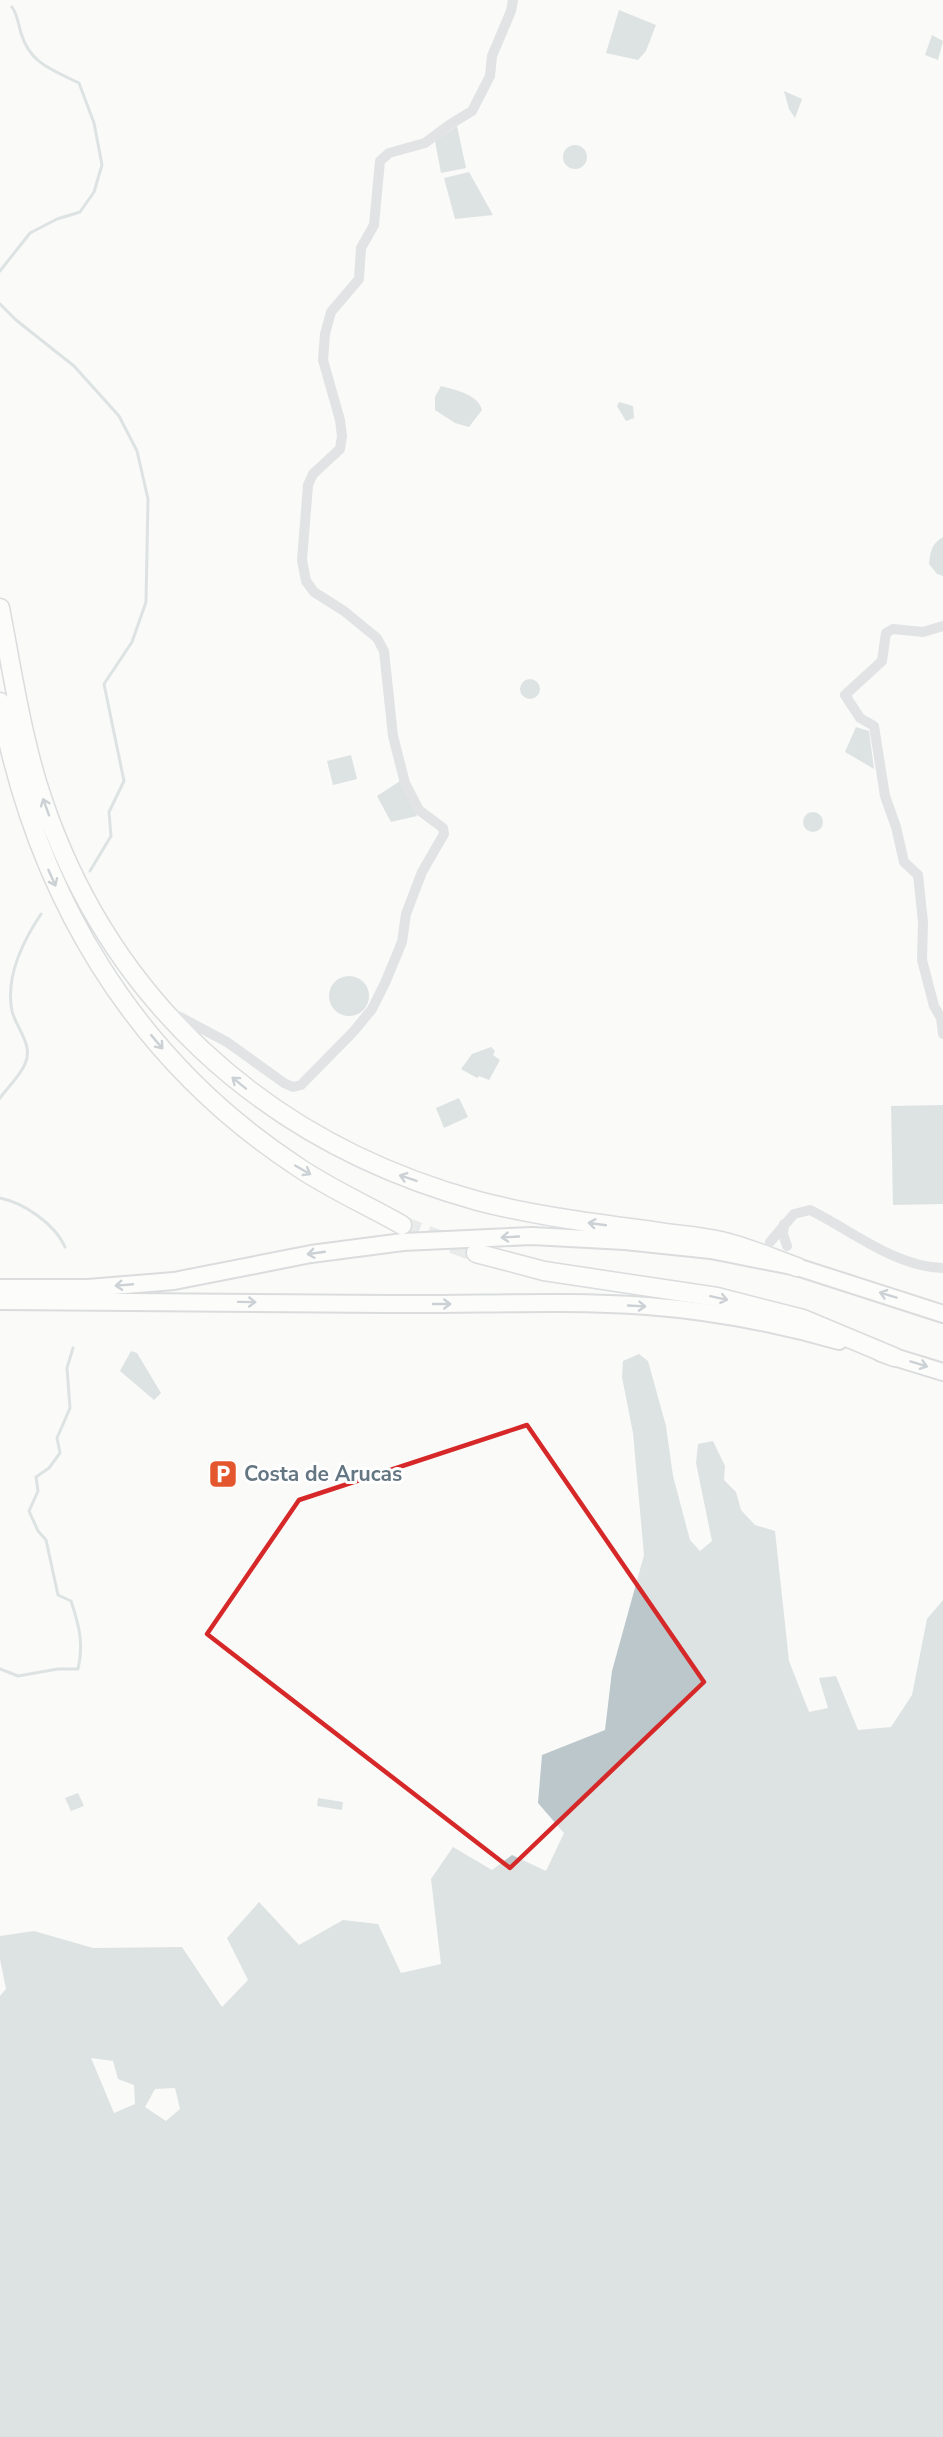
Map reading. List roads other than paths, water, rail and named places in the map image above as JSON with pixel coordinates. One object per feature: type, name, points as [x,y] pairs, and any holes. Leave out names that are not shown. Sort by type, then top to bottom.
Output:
[{"type":"highway","points":[[0,608],[21,717],[37,781],[60,846],[98,922],[124,962],[160,1007],[210,1059],[259,1099],[318,1137],[380,1168],[478,1201],[567,1220],[722,1241],[943,1314]]},
{"type":"highway","points":[[0,702],[27,808],[37,841],[55,884],[78,931],[136,1018],[180,1070],[232,1119],[295,1166],[402,1225]]},
{"type":"highway","points":[[60,846],[130,957],[178,1016],[219,1046]]},
{"type":"highway","points":[[0,1301],[88,1288],[174,1281],[311,1254],[403,1242],[532,1236],[625,1241],[711,1250],[797,1267]]},
{"type":"highway","points":[[476,1253],[544,1270],[717,1297],[803,1319],[894,1357]]},
{"type":"highway","points":[[0,1280],[44,1295]]},
{"type":"highway","points":[[0,1288],[44,1295],[189,1301],[342,1304],[574,1303],[646,1306],[743,1318],[782,1326],[943,1372]]},
{"type":"highway","points":[[0,1308],[44,1295]]},
{"type":"street","points":[[219,1046],[284,1083],[293,1087],[301,1085],[372,1009],[402,942],[406,914],[422,872],[444,834],[443,828],[419,810],[405,783],[393,736],[384,651],[377,638],[344,611],[314,592],[306,581],[302,560],[304,528],[308,485],[313,474],[340,449],[342,436],[340,420],[323,360],[325,334],[331,312],[359,279],[362,248],[374,225],[380,161],[389,153],[425,143],[472,111],[490,76],[492,56],[511,11],[513,0]]},
{"type":"street","points":[[943,626],[923,632],[893,629],[886,633],[882,661],[845,695],[860,718],[874,726],[885,796],[896,826],[904,862],[918,875],[923,922],[922,960],[934,1006],[941,1018],[943,1034]]},
{"type":"street","points":[[770,1242],[794,1214],[810,1210],[872,1246],[900,1258],[943,1268]]},
{"type":"street","points":[[784,1224],[783,1234],[787,1246]]},
{"type":"waterway","points":[[0,271],[30,233],[57,219],[80,212],[94,192],[102,165],[94,123],[79,83],[52,70],[36,59],[25,44],[12,7]]},
{"type":"waterway","points":[[0,304],[16,320],[74,366],[119,416],[137,451],[148,499],[146,602],[132,642],[104,684],[124,781],[109,812],[111,836],[90,871]]},
{"type":"waterway","points":[[0,1098],[20,1073],[27,1057],[26,1043],[12,1011],[11,985],[22,948],[41,914]]},
{"type":"waterway","points":[[0,1198],[19,1205],[38,1216],[54,1230],[65,1247]]},
{"type":"waterway","points":[[0,1669],[18,1676],[58,1669],[78,1669],[81,1643],[74,1610],[71,1601],[58,1595],[46,1540],[38,1531],[29,1511],[38,1491],[36,1477],[49,1468],[60,1453],[57,1438],[70,1408],[67,1368],[73,1348]]},
{"type":"tunnel","points":[[402,1225],[476,1253]]},
{"type":"place","name":"Costa de Arucas","points":[[223,1474]]}]
